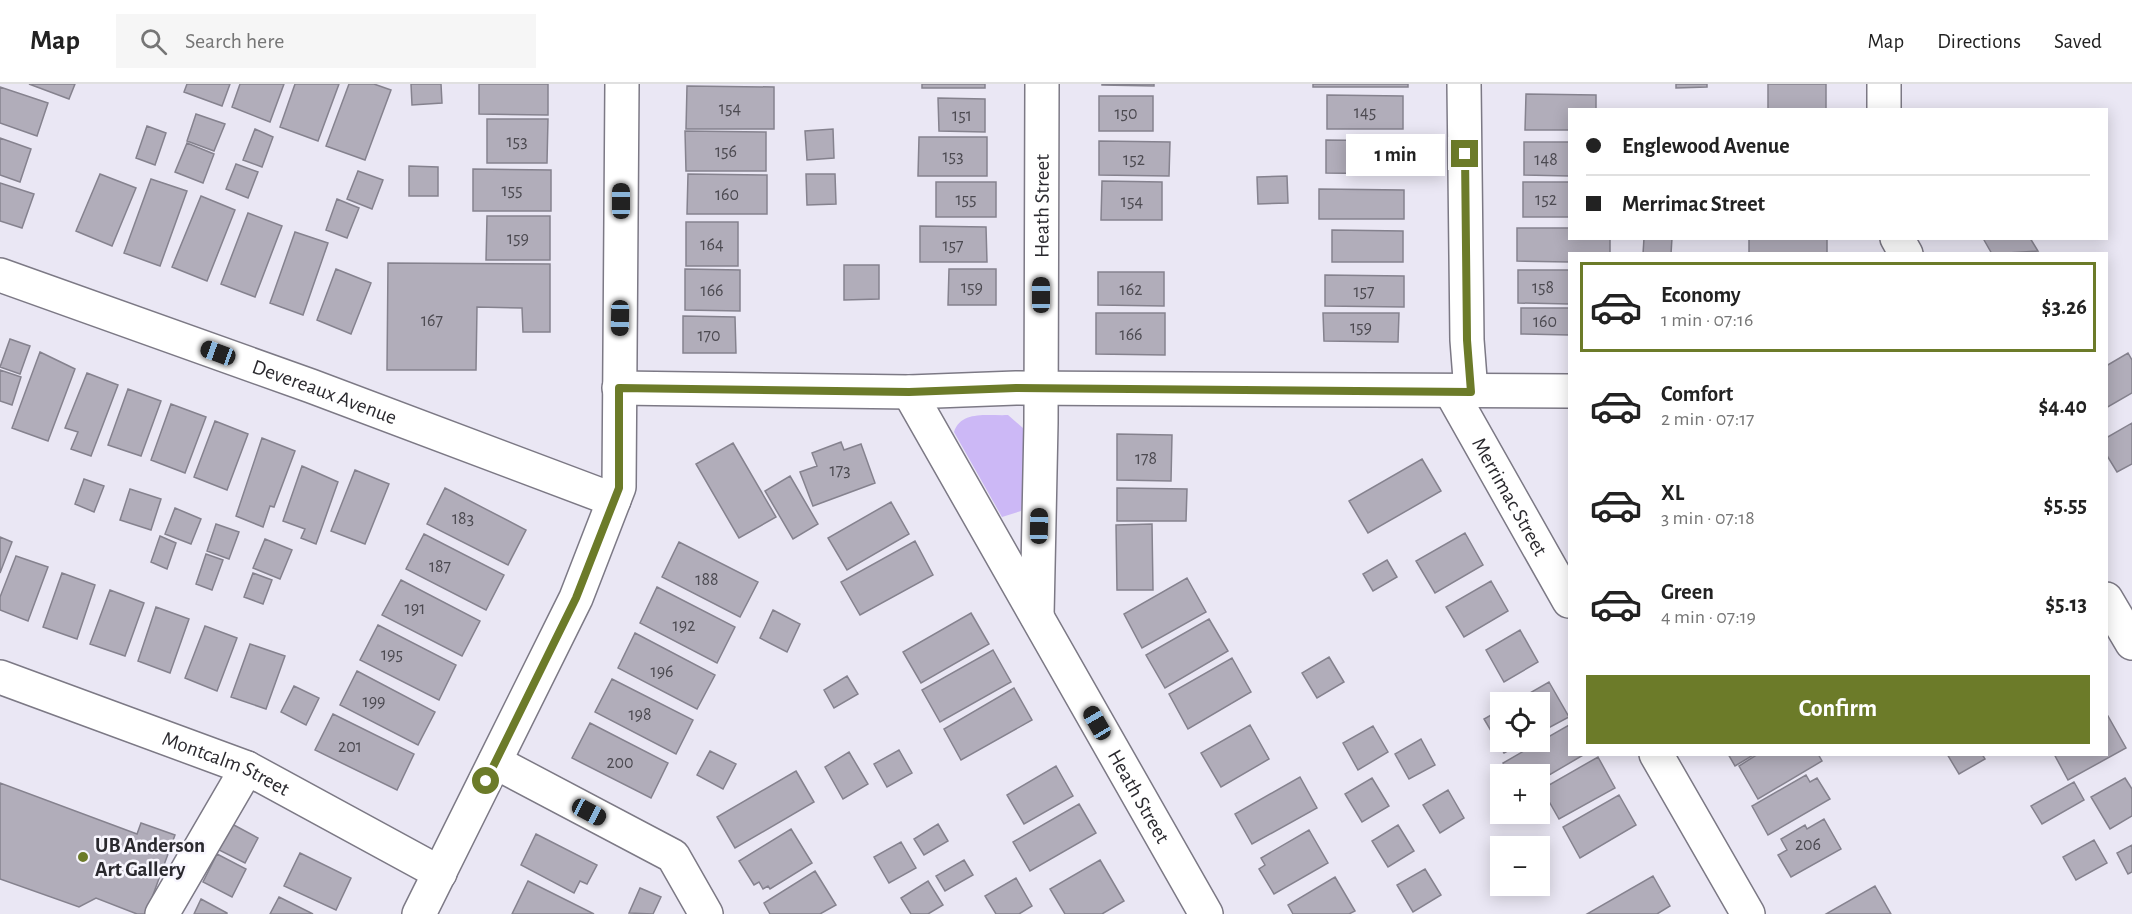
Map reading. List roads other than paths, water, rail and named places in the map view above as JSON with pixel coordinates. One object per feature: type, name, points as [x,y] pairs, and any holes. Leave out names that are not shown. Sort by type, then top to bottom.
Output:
[{"type":"street","points":[[419,914],[576,598],[619,488],[622,84]]},
{"type":"street","name":"Heath Street","points":[[1037,616],[1041,389],[1042,84]]},
{"type":"street","name":"Merrimac Street","points":[[1464,84],[1467,340],[1461,392],[1568,599]]},
{"type":"street","points":[[1884,84],[1884,108]]},
{"type":"street","name":"Devereaux Avenue","points":[[0,275],[311,386],[614,500]]},
{"type":"street","points":[[619,388],[909,392],[1041,389],[1568,391]]},
{"type":"street","name":"Heath Street","points":[[909,392],[1206,914]]},
{"type":"street","points":[[2108,602],[2132,644]]},
{"type":"street","name":"Montcalm Street","points":[[0,676],[247,768],[440,873]]},
{"type":"street","points":[[1657,756],[1748,914]]},
{"type":"street","points":[[495,762],[673,856],[706,914]]},
{"type":"street","points":[[162,914],[247,768]]},
{"type":"place","name":"UB Anderson Art Gallery","points":[[83,857]]}]
